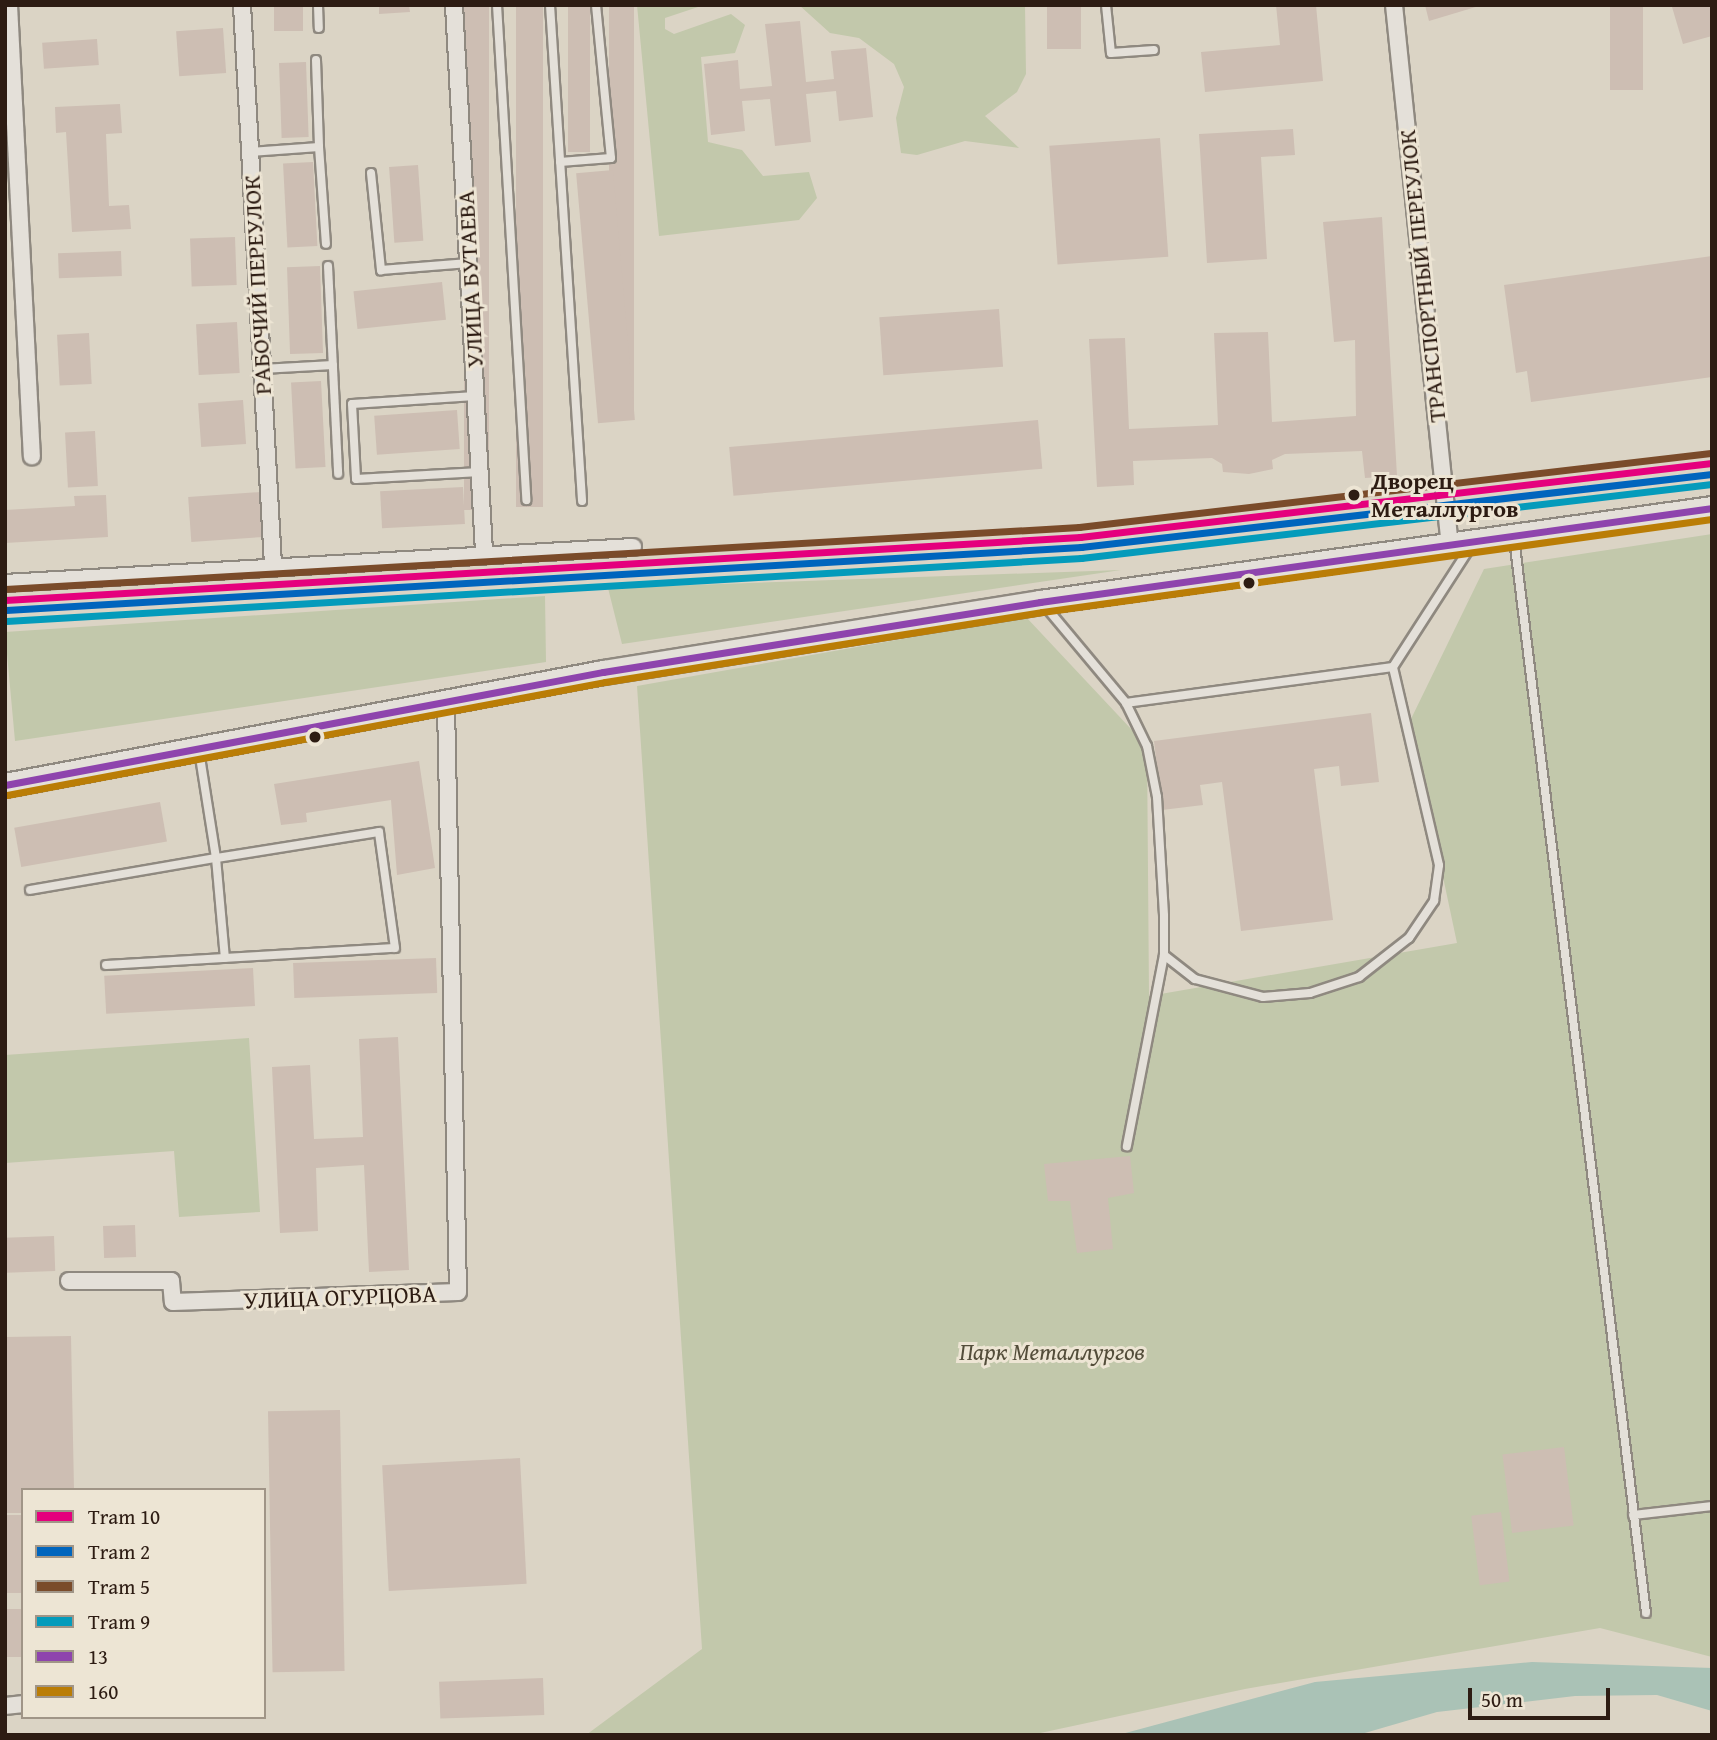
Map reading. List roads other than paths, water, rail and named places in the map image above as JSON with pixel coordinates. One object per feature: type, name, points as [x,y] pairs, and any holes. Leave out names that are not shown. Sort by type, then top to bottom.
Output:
[{"type":"main road","points":[[5,785],[199,751],[446,702],[1040,602],[1461,546],[1712,508]]},
{"type":"street","points":[[9,5],[32,456]]},
{"type":"street","name":"РАБОЧИЙ ПЕРЕУЛОК","points":[[242,5],[273,565]]},
{"type":"street","name":"УЛИЦА БУТАЕВА","points":[[454,5],[484,552]]},
{"type":"street","name":"ТРАНСПОРТНЫЙ ПЕРЕУЛОК","points":[[1394,5],[1461,546]]},
{"type":"street","points":[[5,583],[484,552],[633,547]]},
{"type":"street","name":"УЛИЦА ОГУРЦОВА","points":[[69,1281],[171,1282],[173,1302],[458,1292],[446,702]]},
{"type":"lane","points":[[318,5],[319,28]]},
{"type":"lane","points":[[497,5],[526,500]]},
{"type":"lane","points":[[550,5],[582,501]]},
{"type":"lane","points":[[560,162],[611,158],[596,5]]},
{"type":"lane","points":[[1106,5],[1111,53],[1154,50]]},
{"type":"lane","points":[[316,60],[326,244]]},
{"type":"lane","points":[[250,152],[319,147]]},
{"type":"lane","points":[[372,173],[381,270],[469,263]]},
{"type":"lane","points":[[328,266],[338,474]]},
{"type":"lane","points":[[262,369],[333,365]]},
{"type":"lane","points":[[476,396],[352,404],[356,479],[481,472]]},
{"type":"lane","points":[[1514,538],[1646,1613]]},
{"type":"lane","points":[[1164,955],[1195,979],[1263,997],[1310,993],[1359,977],[1409,937],[1434,901],[1439,865],[1393,667],[1461,546]]},
{"type":"lane","points":[[1040,602],[1126,703],[1147,746],[1157,797],[1164,955],[1127,1146]]},
{"type":"lane","points":[[1126,703],[1393,667]]},
{"type":"lane","points":[[199,751],[216,858],[225,958]]},
{"type":"lane","points":[[30,890],[379,832],[395,948],[106,965]]},
{"type":"lane","points":[[1633,1515],[1712,1506]]},
{"type":"tram line","name":"5","points":[[5,589],[1079,527],[1711,453]]},
{"type":"tram line","name":"10","points":[[5,600],[1080,537],[1712,463]]},
{"type":"tram line","name":"2","points":[[6,610],[1081,547],[1712,474]]},
{"type":"tram line","name":"9","points":[[6,621],[1081,558],[1712,484]]},
{"type":"place","name":"Дворец Металлургов","points":[[1354,495]]},
{"type":"park label","name":"Парк Металлургов","points":[[1052,1352]]}]
